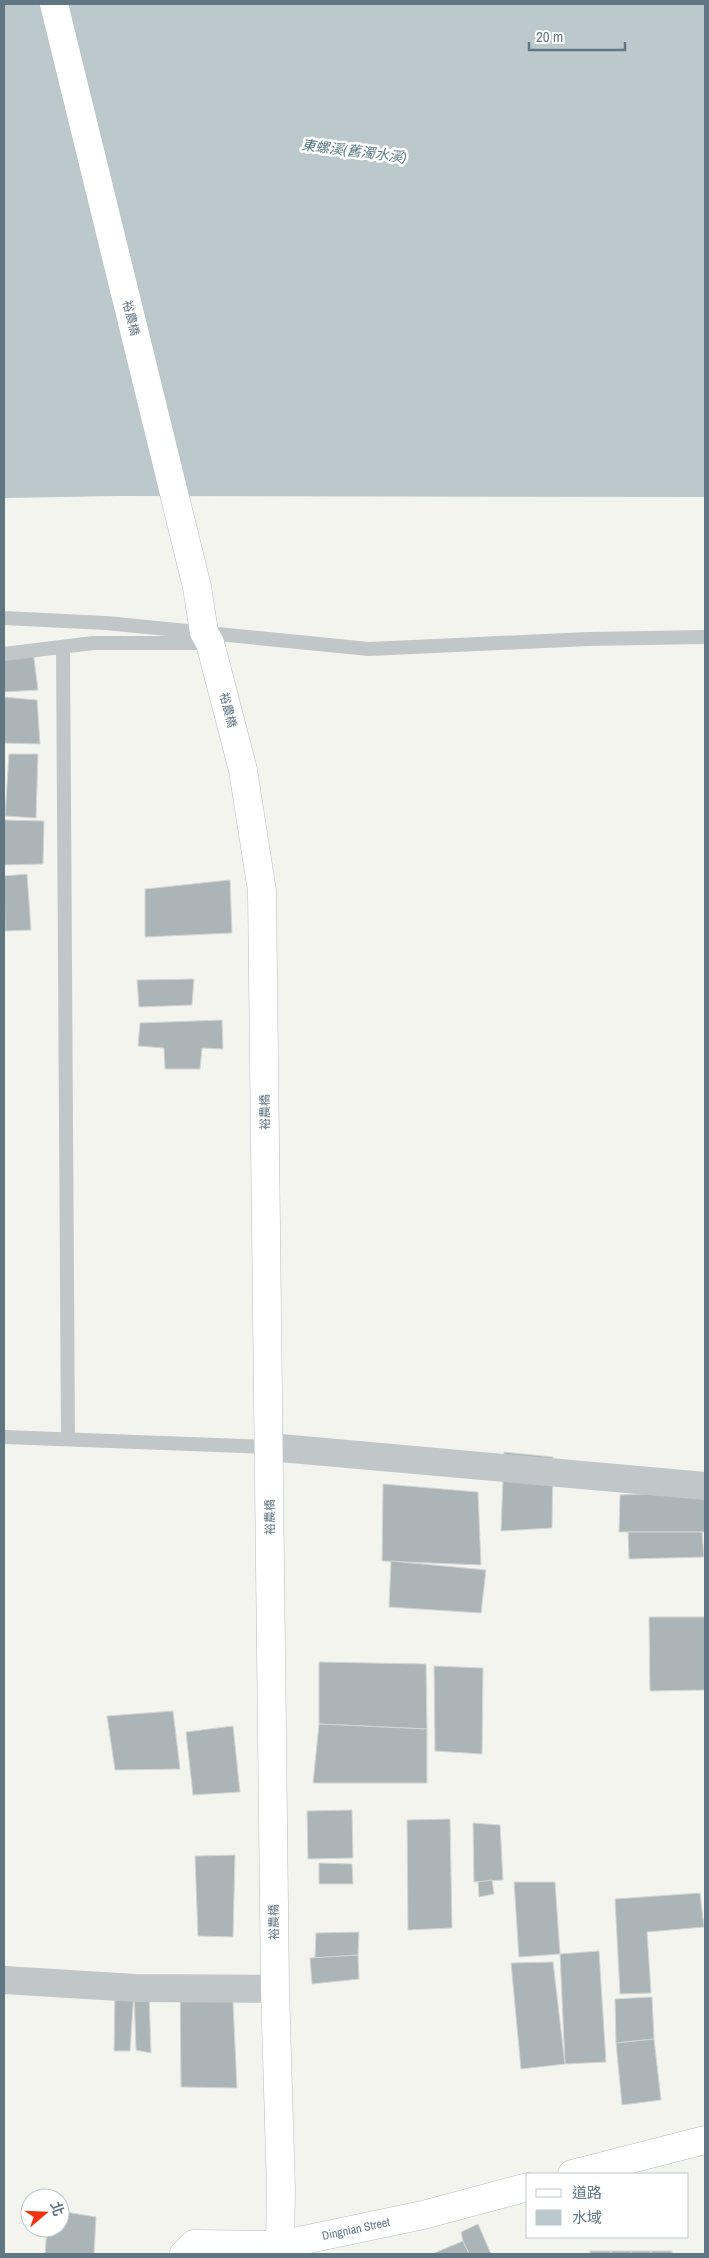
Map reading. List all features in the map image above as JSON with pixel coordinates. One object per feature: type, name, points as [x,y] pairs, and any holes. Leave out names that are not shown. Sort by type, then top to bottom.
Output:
[{"type":"street","name":"裕農橋","points":[[54,4],[197,587],[207,637],[243,770],[262,891],[275,1989],[282,2190],[281,2250]]},
{"type":"street","points":[[269,1447],[705,1486]]},
{"type":"street","points":[[4,1980],[136,1988],[275,1989]]},
{"type":"street","points":[[576,2173],[705,2140]]},
{"type":"street","name":"Dingnian Street","points":[[184,2254],[194,2244],[281,2250],[423,2216],[526,2187]]},
{"type":"lane","points":[[4,618],[207,637],[369,649],[588,639],[705,637]]},
{"type":"lane","points":[[4,654],[93,643],[207,637]]},
{"type":"lane","points":[[63,647],[68,1439]]},
{"type":"lane","points":[[4,1437],[269,1447]]},
{"type":"water","name":"東螺溪(舊濁水溪)","points":[[4,4],[705,4],[705,497],[118,496],[4,498]]},
{"type":"building","points":[[33,651],[38,690],[4,692],[4,654]]},
{"type":"building","points":[[4,697],[37,700],[40,744],[4,743]]},
{"type":"building","points":[[9,754],[38,754],[36,818],[5,816]]},
{"type":"building","points":[[4,820],[44,821],[43,864],[4,865]]},
{"type":"building","points":[[27,874],[31,930],[5,931],[4,876]]},
{"type":"building","points":[[230,880],[232,933],[145,937],[145,889]]},
{"type":"building","points":[[194,979],[192,1005],[139,1007],[137,980]]},
{"type":"building","points":[[222,1020],[223,1049],[202,1048],[200,1069],[165,1069],[164,1048],[138,1046],[140,1023]]},
{"type":"building","points":[[504,1452],[553,1457],[552,1528],[501,1531]]},
{"type":"building","points":[[383,1484],[478,1492],[481,1565],[382,1561]]},
{"type":"building","points":[[705,1492],[705,1532],[619,1532],[620,1495]]},
{"type":"building","points":[[628,1532],[702,1532],[704,1557],[629,1559]]},
{"type":"building","points":[[391,1561],[486,1570],[481,1613],[389,1607]]},
{"type":"building","points":[[649,1617],[705,1617],[705,1690],[650,1691]]},
{"type":"building","points":[[319,1662],[426,1664],[427,1729],[319,1724]]},
{"type":"building","points":[[434,1666],[483,1668],[482,1754],[435,1751]]},
{"type":"building","points":[[173,1711],[180,1769],[115,1770],[107,1716]]},
{"type":"building","points":[[319,1724],[427,1729],[427,1783],[313,1783]]},
{"type":"building","points":[[233,1726],[240,1792],[193,1795],[186,1732]]},
{"type":"building","points":[[352,1810],[353,1858],[308,1859],[307,1811]]},
{"type":"building","points":[[450,1819],[452,1928],[408,1930],[407,1820]]},
{"type":"building","points":[[473,1823],[500,1825],[503,1880],[474,1882]]},
{"type":"building","points":[[235,1855],[233,1937],[198,1936],[195,1856]]},
{"type":"building","points":[[319,1863],[352,1864],[353,1884],[319,1884]]},
{"type":"building","points":[[492,1880],[494,1894],[479,1897],[478,1882]]},
{"type":"building","points":[[514,1882],[555,1882],[560,1954],[519,1957]]},
{"type":"building","points":[[700,1893],[704,1927],[647,1932],[651,1993],[620,1994],[615,1899]]},
{"type":"building","points":[[359,1932],[358,1955],[315,1958],[316,1933]]},
{"type":"building","points":[[599,1951],[606,2062],[565,2064],[560,1954]]},
{"type":"building","points":[[358,1955],[359,1979],[312,1984],[310,1958]]},
{"type":"building","points":[[553,1962],[565,2064],[521,2069],[511,1963]]},
{"type":"building","points":[[180,1981],[232,1981],[237,2088],[181,2087]]},
{"type":"building","points":[[115,1990],[134,1991],[130,2051],[114,2051]]},
{"type":"building","points":[[134,1991],[149,1991],[151,2053],[136,2050]]},
{"type":"building","points":[[652,1997],[654,2039],[616,2043],[615,1999]]},
{"type":"building","points":[[654,2039],[661,2100],[622,2105],[616,2043]]},
{"type":"building","points":[[70,2213],[96,2217],[94,2254],[45,2254],[46,2238],[70,2238]]},
{"type":"building","points":[[478,2224],[491,2254],[469,2254],[463,2241],[461,2232]]},
{"type":"building","points":[[463,2241],[469,2254],[432,2254]]},
{"type":"building","points":[[590,2251],[611,2251],[611,2254],[590,2254]]},
{"type":"building","points":[[611,2251],[631,2251],[631,2254],[611,2254]]},
{"type":"building","points":[[631,2251],[651,2251],[651,2254],[631,2254]]},
{"type":"building","points":[[651,2251],[672,2251],[672,2254],[651,2254]]}]
